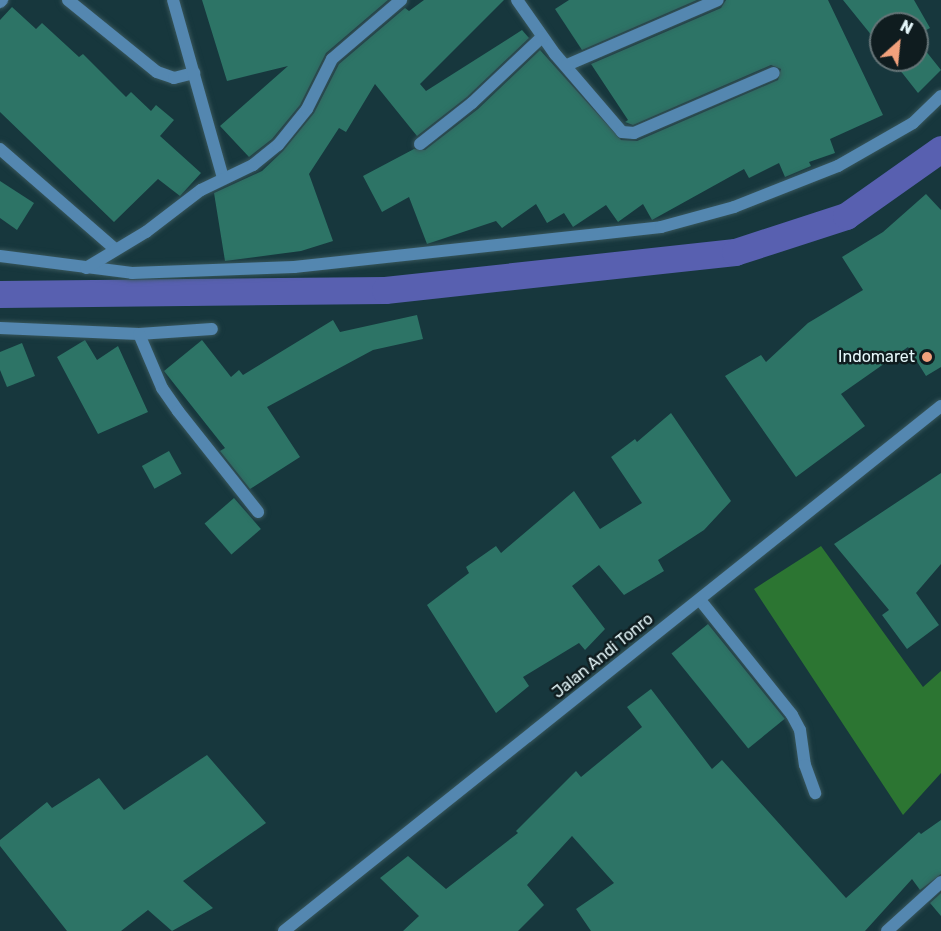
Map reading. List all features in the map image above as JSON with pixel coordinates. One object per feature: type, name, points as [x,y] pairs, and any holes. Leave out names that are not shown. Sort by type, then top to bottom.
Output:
[{"type":"street","points":[[68,0],[157,72],[174,78],[194,73]]},
{"type":"street","points":[[173,0],[223,178]]},
{"type":"street","points":[[86,268],[223,178],[253,165],[278,145],[307,109],[332,59],[400,0]]},
{"type":"street","points":[[518,0],[542,37],[567,65],[610,122],[622,132],[634,133],[774,73]]},
{"type":"street","points":[[567,65],[718,0]]},
{"type":"street","points":[[420,144],[472,103],[542,37]]},
{"type":"street","points":[[0,256],[132,273],[294,267],[661,227],[734,207],[838,166],[913,123],[941,96]]},
{"type":"street","points":[[0,150],[115,249]]},
{"type":"street","points":[[0,328],[139,334],[212,329]]},
{"type":"street","points":[[139,334],[168,396],[258,512]]},
{"type":"street","name":"Jalan Andi Tonro","points":[[284,931],[941,406]]},
{"type":"street","points":[[700,600],[792,715],[800,730],[805,765],[815,793]]},
{"type":"street","points":[[887,931],[941,882]]},
{"type":"green space","points":[[821,546],[923,687],[941,671],[941,773],[903,815],[754,589]]},
{"type":"building","points":[[202,0],[388,0],[326,53],[300,105],[272,139],[249,157],[220,126],[288,66],[227,81]]},
{"type":"building","points":[[424,0],[504,0],[420,84],[426,91],[522,30],[529,38],[467,97],[417,136],[375,84],[346,132],[339,128],[309,174],[333,241],[301,251],[225,261],[214,193],[262,171],[283,151],[314,113],[339,64],[405,8],[409,11]]},
{"type":"building","points":[[569,0],[697,0],[582,50],[555,9]]},
{"type":"building","points":[[726,0],[828,0],[883,115],[830,139],[835,153],[809,162],[811,166],[785,177],[779,163],[749,178],[744,169],[652,220],[643,204],[618,222],[606,205],[573,227],[564,213],[547,223],[536,204],[502,228],[496,221],[427,244],[409,197],[382,212],[363,176],[414,149],[425,150],[478,109],[540,50],[621,140],[637,141],[778,80],[781,69],[771,65],[633,125],[625,122],[628,120],[591,64],[721,8]]},
{"type":"building","points":[[843,0],[914,0],[921,12],[869,12],[869,32]]},
{"type":"building","points":[[12,7],[36,29],[42,23],[79,57],[83,54],[126,97],[131,92],[151,111],[156,105],[174,120],[160,136],[201,173],[180,196],[158,179],[114,222],[0,112],[0,20]]},
{"type":"building","points":[[929,55],[941,70],[918,93],[901,72],[929,72]]},
{"type":"building","points":[[0,181],[34,203],[17,230],[0,218]]},
{"type":"building","points":[[926,194],[941,210],[941,367],[926,376],[908,347],[841,394],[865,426],[796,477],[725,376],[761,355],[766,362],[808,323],[863,290],[842,257],[883,232]]},
{"type":"building","points":[[417,315],[423,339],[373,350],[267,407],[300,457],[250,489],[220,451],[225,448],[164,371],[202,340],[231,377],[239,370],[243,375],[333,320],[340,332]]},
{"type":"building","points":[[85,340],[97,360],[118,346],[148,412],[98,434],[57,357]]},
{"type":"building","points":[[22,343],[35,376],[7,387],[0,370],[0,352]]},
{"type":"building","points":[[671,413],[731,501],[704,530],[658,560],[664,571],[624,595],[599,565],[572,586],[605,629],[585,650],[579,643],[523,677],[529,686],[496,713],[427,605],[469,573],[466,567],[496,546],[501,553],[574,491],[600,529],[642,503],[611,457],[635,439],[637,442]]},
{"type":"building","points":[[169,451],[182,474],[154,489],[142,466]]},
{"type":"building","points":[[941,473],[941,564],[916,593],[939,625],[907,649],[882,615],[889,610],[834,544]]},
{"type":"building","points":[[234,498],[261,529],[231,555],[205,524]]},
{"type":"building","points":[[708,624],[785,719],[748,748],[671,654]]},
{"type":"building","points":[[651,689],[712,769],[722,760],[846,898],[919,832],[921,834],[941,820],[941,874],[920,890],[912,879],[865,931],[591,931],[576,909],[614,883],[572,836],[527,885],[544,905],[518,931],[403,931],[419,916],[380,878],[408,856],[446,889],[518,833],[516,831],[576,771],[581,777],[642,727],[627,707]]},
{"type":"building","points":[[207,755],[266,823],[183,881],[213,908],[172,931],[148,910],[121,931],[67,931],[0,846],[0,840],[47,802],[52,808],[99,778],[124,810]]},
{"type":"building","points":[[941,893],[941,916],[930,903]]},
{"type":"waterway","points":[[0,294],[385,290],[735,252],[846,216],[941,149]]},
{"type":"place","name":"Indomaret","points":[[927,357]]}]
